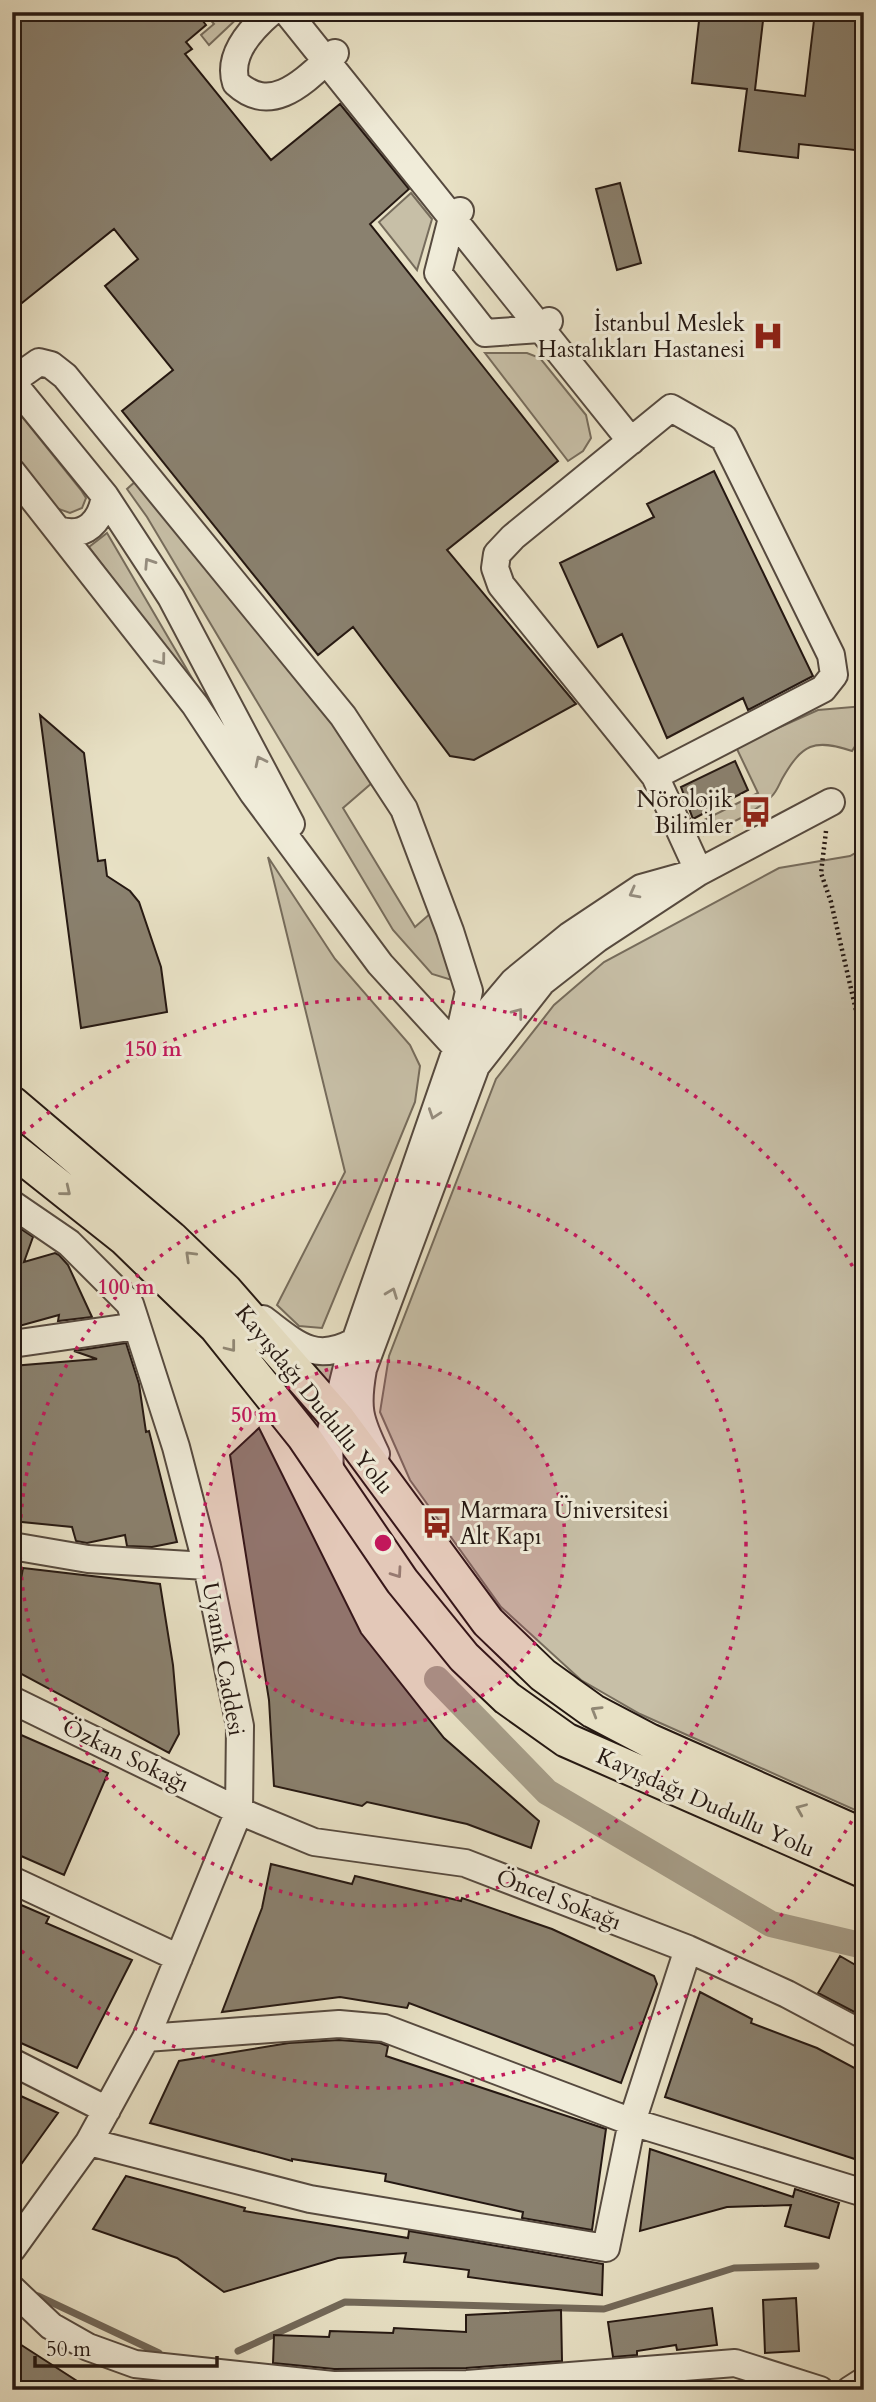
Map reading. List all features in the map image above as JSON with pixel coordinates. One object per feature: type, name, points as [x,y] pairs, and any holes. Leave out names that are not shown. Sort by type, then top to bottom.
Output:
[{"type":"main road","name":"Kayışdağı Dudullu Yolu","points":[[12,1103],[171,1238],[225,1290],[335,1415],[488,1622],[543,1675],[593,1711],[662,1746],[864,1836]]},
{"type":"main road","name":"Kayışdağı Dudullu Yolu","points":[[12,1149],[124,1238],[216,1327],[304,1437],[402,1581],[464,1657],[506,1698],[566,1740],[864,1871]]},
{"type":"street","points":[[271,12],[240,49],[233,74],[242,89],[249,94],[274,96],[297,86],[330,57]]},
{"type":"street","points":[[287,12],[330,57],[636,438]]},
{"type":"street","points":[[302,12],[330,57]]},
{"type":"street","points":[[456,214],[438,273],[485,333],[545,324]]},
{"type":"street","points":[[323,888],[251,744],[177,609],[106,496],[12,382],[38,362],[51,365],[65,376],[343,716],[404,809],[450,931],[469,991],[456,1049],[354,1342],[328,1439],[330,1476]]},
{"type":"street","points":[[655,776],[822,689],[834,675],[831,655],[724,438],[671,408],[513,537],[497,554],[495,568],[513,603],[655,776],[699,872]]},
{"type":"street","points":[[12,472],[195,705],[253,793],[380,964],[456,1049],[476,1066]]},
{"type":"street","points":[[58,530],[68,533],[90,528],[99,519],[106,496]]},
{"type":"street","points":[[408,1515],[362,1426],[357,1400],[363,1369],[476,1066],[542,982],[597,939],[699,872],[831,803]]},
{"type":"street","points":[[456,1049],[514,981],[569,936],[641,888],[699,872]]},
{"type":"street","name":"Uyanık Caddesi","points":[[12,1204],[69,1243],[130,1304],[176,1447],[206,1566],[240,1726],[239,1811],[146,2038],[89,2142],[12,2249]]},
{"type":"street","points":[[225,1290],[309,1351],[338,1350],[354,1342]]},
{"type":"street","points":[[12,1344],[137,1326]]},
{"type":"street","points":[[12,1546],[88,1559],[206,1566]]},
{"type":"street","name":"Özkan Sokağı","points":[[12,1700],[239,1811]]},
{"type":"street","name":"Öncel Sokağı","points":[[239,1811],[314,1842],[466,1863],[688,1949],[787,1994],[864,2035]]},
{"type":"street","points":[[12,1880],[179,1958]]},
{"type":"street","points":[[89,2142],[310,2199],[606,2248],[632,2122],[688,1949]]},
{"type":"street","points":[[146,2038],[339,2025],[383,2028],[632,2122],[864,2193]]},
{"type":"street","points":[[12,2062],[107,2110]]},
{"type":"street","points":[[12,2290],[51,2326],[88,2347],[135,2364],[333,2385],[467,2384],[734,2363],[820,2390]]},
{"type":"street","points":[[850,2390],[864,2381]]},
{"type":"path","points":[[831,803],[821,873],[831,902],[864,1045]]},
{"type":"shaded area","points":[[204,12],[244,12],[209,45],[201,35],[214,24]]},
{"type":"shaded area","points":[[411,193],[432,219],[417,270],[379,222]]},
{"type":"shaded area","points":[[485,353],[527,353],[540,358],[586,415],[591,438],[583,451],[568,461]]},
{"type":"shaded area","points":[[12,404],[81,490],[86,498],[82,508],[70,513],[56,508],[12,453]]},
{"type":"shaded area","points":[[137,480],[299,672],[373,782],[343,808],[415,927],[431,913],[455,981],[432,974],[393,930],[147,517],[127,489]]},
{"type":"shaded area","points":[[107,533],[206,702],[89,547]]},
{"type":"shaded area","points":[[864,706],[864,732],[852,751],[828,745],[810,747],[796,758],[774,793],[764,803],[739,819],[704,835],[696,824],[758,793],[736,747],[818,710]]},
{"type":"shaded area","points":[[864,848],[864,1814],[640,1714],[581,1680],[501,1607],[410,1480],[380,1412],[389,1356],[496,1079],[554,1005],[604,962],[779,868],[850,856]]},
{"type":"shaded area","points":[[268,857],[335,959],[410,1045],[420,1066],[415,1102],[322,1328],[299,1326],[277,1305],[345,1172]]},
{"type":"shaded area","points":[[347,1351],[334,1392],[313,1363]]},
{"type":"building","points":[[12,12],[196,12],[206,25],[186,42],[192,49],[185,54],[271,160],[340,104],[409,189],[370,224],[558,461],[447,550],[576,704],[474,760],[450,756],[353,627],[318,655],[122,411],[173,370],[105,286],[138,259],[114,229],[12,311]]},
{"type":"building","points":[[700,12],[764,12],[755,90],[805,96],[815,12],[864,12],[864,151],[799,144],[798,158],[739,151],[747,89],[692,83]]},
{"type":"building","points":[[620,183],[641,263],[617,270],[596,189]]},
{"type":"building","points":[[714,471],[813,676],[748,710],[743,698],[667,738],[622,634],[598,647],[560,563],[654,517],[647,504]]},
{"type":"building","points":[[40,715],[84,753],[98,861],[105,860],[107,876],[130,891],[139,902],[161,967],[167,1012],[81,1028]]},
{"type":"building","points":[[735,761],[748,790],[693,819],[681,787]]},
{"type":"building","points":[[12,1223],[33,1237],[24,1262],[55,1253],[59,1255],[68,1265],[92,1317],[58,1321],[59,1315],[12,1328]]},
{"type":"building","points":[[126,1343],[139,1384],[146,1432],[149,1431],[177,1542],[152,1547],[127,1546],[125,1535],[87,1543],[76,1541],[72,1527],[12,1521],[12,1366],[97,1359],[74,1351]]},
{"type":"building","points":[[259,1428],[361,1633],[444,1738],[539,1821],[531,1848],[467,1824],[367,1802],[362,1806],[274,1786],[269,1700],[230,1455]]},
{"type":"building","points":[[23,1568],[160,1584],[173,1665],[179,1734],[169,1753],[12,1669],[12,1594],[18,1595]]},
{"type":"building","points":[[12,1731],[108,1773],[64,1875],[12,1852]]},
{"type":"building","points":[[271,1864],[352,1884],[355,1876],[461,1901],[462,1898],[552,1929],[654,1976],[657,1984],[621,2083],[409,2003],[407,2008],[340,1997],[222,2012],[262,1908]]},
{"type":"building","points":[[12,1901],[49,1917],[46,1923],[132,1960],[77,2068],[12,2039]]},
{"type":"building","points":[[840,1956],[864,1970],[864,2017],[818,1993]]},
{"type":"building","points":[[700,1992],[752,2019],[751,2023],[817,2048],[864,2073],[864,2162],[665,2097]]},
{"type":"building","points":[[339,2040],[380,2043],[388,2046],[386,2056],[606,2129],[592,2230],[522,2218],[523,2212],[385,2181],[386,2174],[292,2161],[150,2123],[179,2061],[289,2043]]},
{"type":"building","points":[[12,2092],[58,2113],[12,2177]]},
{"type":"building","points":[[650,2149],[793,2197],[795,2189],[839,2203],[829,2238],[785,2226],[791,2205],[727,2207],[640,2231]]},
{"type":"building","points":[[126,2176],[245,2208],[244,2211],[408,2238],[409,2231],[603,2264],[602,2295],[468,2277],[469,2270],[404,2262],[406,2253],[338,2258],[224,2292],[177,2258],[93,2229]]},
{"type":"building","points":[[796,2298],[799,2351],[765,2353],[763,2300]]},
{"type":"building","points":[[712,2308],[717,2345],[677,2350],[676,2345],[637,2351],[637,2355],[613,2357],[608,2322]]},
{"type":"building","points":[[561,2310],[562,2361],[466,2368],[334,2369],[273,2363],[274,2335],[329,2337],[330,2331],[393,2333],[394,2328],[466,2332],[466,2315]]},
{"type":"building","points":[[12,2339],[91,2390],[12,2390]]},
{"type":"waterway","points":[[437,1679],[547,1792],[771,1924],[864,1946]]},
{"type":"waterway","points":[[238,2351],[345,2302],[604,2309],[734,2268],[816,2266]]},
{"type":"waterway","points":[[38,2296],[159,2353]]},
{"type":"place","name":"İstanbul Meslek Hastalıkları Hastanesi","points":[[768,336]]},
{"type":"place","name":"Nörolojik Bilimler","points":[[756,812]]},
{"type":"place","name":"Marmara Üniversitesi Alt Kapı","points":[[437,1523]]}]
